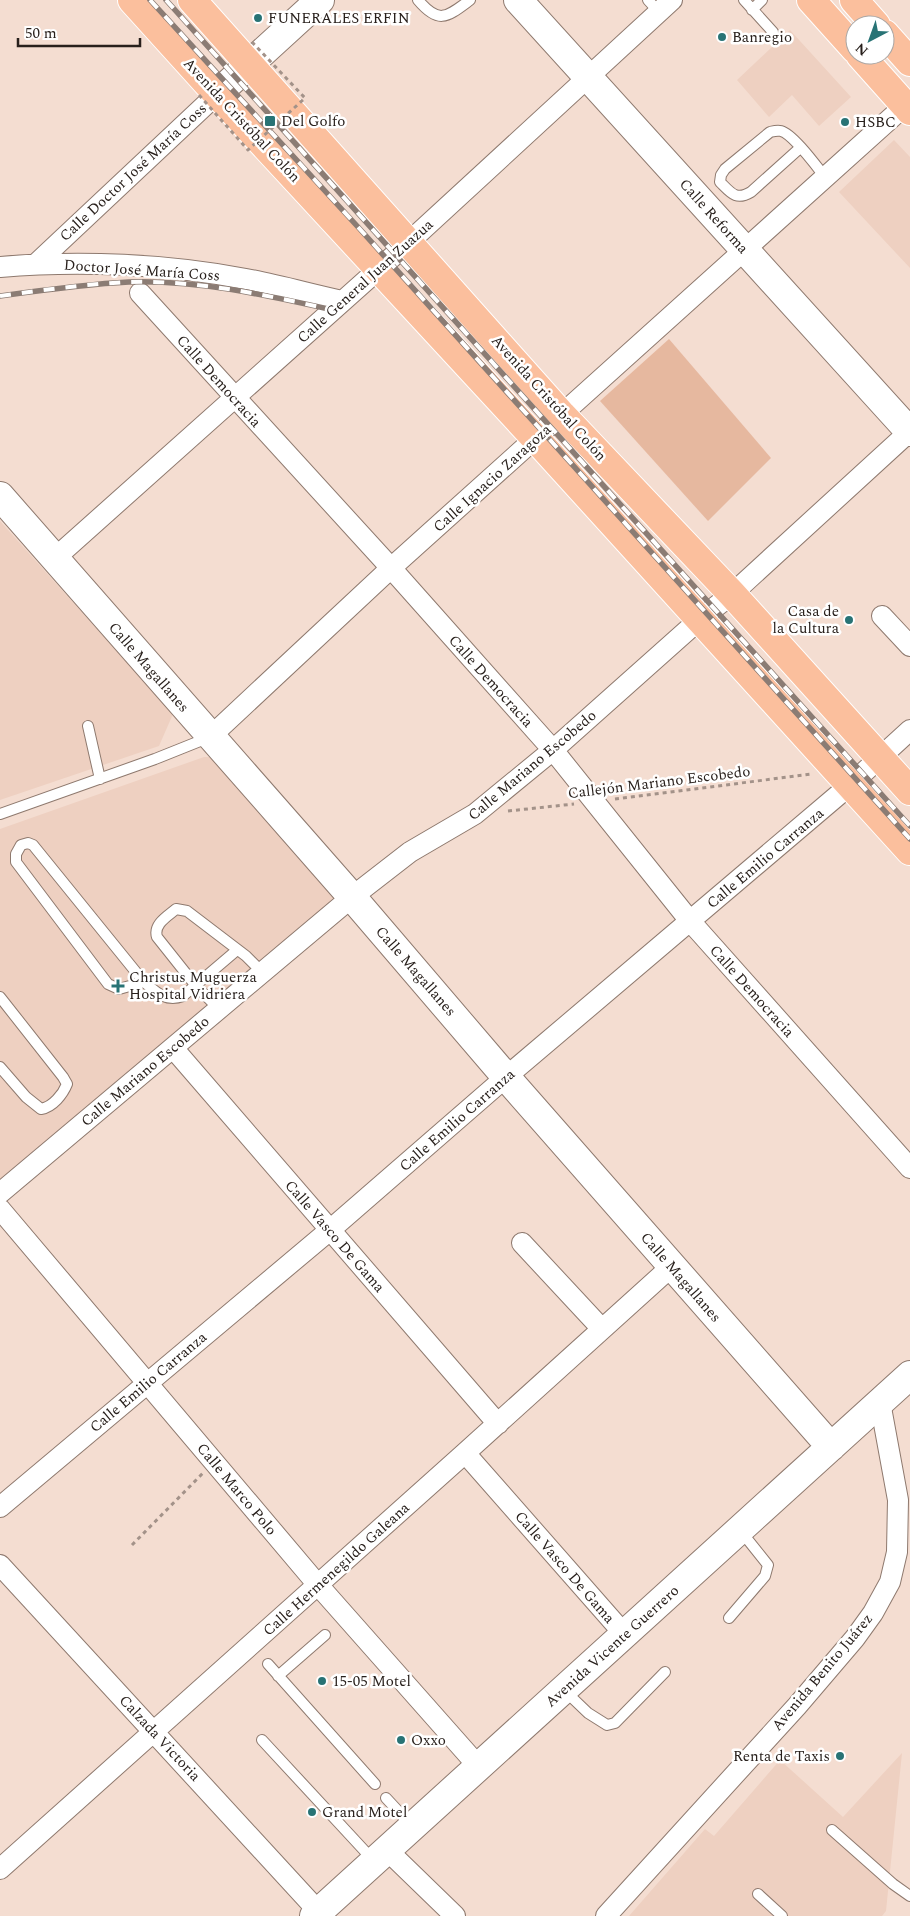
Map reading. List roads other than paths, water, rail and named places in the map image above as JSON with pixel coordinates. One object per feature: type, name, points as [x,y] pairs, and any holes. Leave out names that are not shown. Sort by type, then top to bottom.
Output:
[{"type":"main road","name":"Avenida Cristóbal Colón","points":[[132,0],[208,94],[379,268],[700,619],[845,790],[910,851]]},
{"type":"main road","name":"Avenida Cristóbal Colón","points":[[192,0],[250,52],[408,242],[562,415],[732,594],[910,791]]},
{"type":"main road","points":[[811,0],[845,38]]},
{"type":"main road","points":[[854,0],[867,15]]},
{"type":"main road","points":[[895,45],[910,62]]},
{"type":"main road","points":[[869,65],[908,106]]},
{"type":"street","name":"Calle Doctor José María Coss","points":[[36,264],[250,52],[320,0]]},
{"type":"street","name":"Calle Reforma","points":[[518,0],[910,431]]},
{"type":"street","name":"Calle General Juan Zuazua","points":[[54,558],[408,242],[587,76],[660,4]]},
{"type":"street","name":"Calle Ignacio Zaragoza","points":[[210,737],[391,568],[744,249],[908,106]]},
{"type":"street","name":"Doctor José María Coss","points":[[0,267],[36,264],[180,270],[246,279],[342,301]]},
{"type":"street","name":"Calle Democracia","points":[[140,293],[391,568],[553,750],[690,921],[910,1168]]},
{"type":"street","name":"Calle Mariano Escobedo","points":[[0,1193],[352,897],[410,852],[475,814],[553,750],[700,619],[732,594],[910,431]]},
{"type":"street","name":"Calle Magallanes","points":[[0,496],[831,1447]]},
{"type":"street","points":[[882,616],[910,646]]},
{"type":"street","name":"Calle Emilio Carranza","points":[[0,1507],[330,1230],[506,1077],[845,790],[910,730]]},
{"type":"street","name":"Calle Vasco De Gama","points":[[173,1048],[498,1424]]},
{"type":"street","name":"Calle Marco Polo","points":[[0,1208],[318,1585],[479,1766]]},
{"type":"street","points":[[522,1243],[602,1329]]},
{"type":"street","name":"Calle Hermenegildo Galeana","points":[[0,1869],[465,1454],[672,1266]]},
{"type":"street","name":"Avenida Vicente Guerrero","points":[[317,1914],[910,1375]]},
{"type":"street","name":"Avenida Benito Juárez","points":[[606,1916],[848,1646],[873,1613],[890,1582],[897,1552],[898,1500],[880,1402]]},
{"type":"street","name":"Calle Vasco De Gama","points":[[465,1454],[625,1635]]},
{"type":"street","name":"Calzada Victoria","points":[[0,1565],[154,1732],[317,1914]]},
{"type":"street","points":[[381,1856],[455,1916]]},
{"type":"lane","points":[[418,0],[433,15],[442,17],[450,15],[470,0]]},
{"type":"lane","points":[[744,0],[773,32]]},
{"type":"lane","points":[[752,10],[762,0]]},
{"type":"lane","points":[[800,148],[744,197],[735,196],[720,182],[721,174],[725,168],[770,132],[777,131],[787,134],[800,148],[826,177]]},
{"type":"lane","points":[[88,726],[100,779]]},
{"type":"lane","points":[[0,814],[100,779],[210,737]]},
{"type":"lane","points":[[144,982],[119,989],[108,984],[16,862],[16,854],[21,844],[28,843],[33,845],[144,982],[168,999],[183,996],[237,950]]},
{"type":"lane","points":[[219,1009],[196,986],[157,936],[158,925],[170,914],[176,909],[183,909],[246,956],[262,972]]},
{"type":"lane","points":[[0,997],[63,1076],[67,1084],[53,1103],[41,1109],[26,1097],[0,1067]]},
{"type":"lane","points":[[729,1618],[765,1576],[768,1565],[740,1530]]},
{"type":"lane","points":[[278,1676],[325,1635]]},
{"type":"lane","points":[[268,1664],[375,1784]]},
{"type":"lane","points":[[564,1690],[588,1713],[607,1725],[615,1723],[665,1672]]},
{"type":"lane","points":[[262,1740],[381,1856]]},
{"type":"lane","points":[[386,1798],[412,1827]]},
{"type":"lane","points":[[832,1830],[892,1883],[910,1896]]},
{"type":"lane","points":[[758,1894],[782,1916]]},
{"type":"railway","points":[[150,0],[358,227],[910,839]]},
{"type":"railway","points":[[166,0],[910,826]]},
{"type":"railway","points":[[0,296],[97,284],[129,282],[181,283],[283,299],[333,310]]},
{"type":"place","name":"FUNERALES ERFIN","points":[[258,18]]},
{"type":"place","name":"Banregio","points":[[722,37]]},
{"type":"place","name":"Del Golfo","points":[[270,121]]},
{"type":"place","name":"HSBC","points":[[845,122]]},
{"type":"place","name":"Casa de la Cultura","points":[[849,620]]},
{"type":"place","name":"Christus Muguerza Hospital Vidriera","points":[[118,986]]},
{"type":"place","name":"15-05 Motel","points":[[322,1681]]},
{"type":"place","name":"Oxxo","points":[[401,1740]]},
{"type":"place","name":"Renta de Taxis","points":[[840,1756]]},
{"type":"place","name":"Grand Motel","points":[[312,1812]]}]
